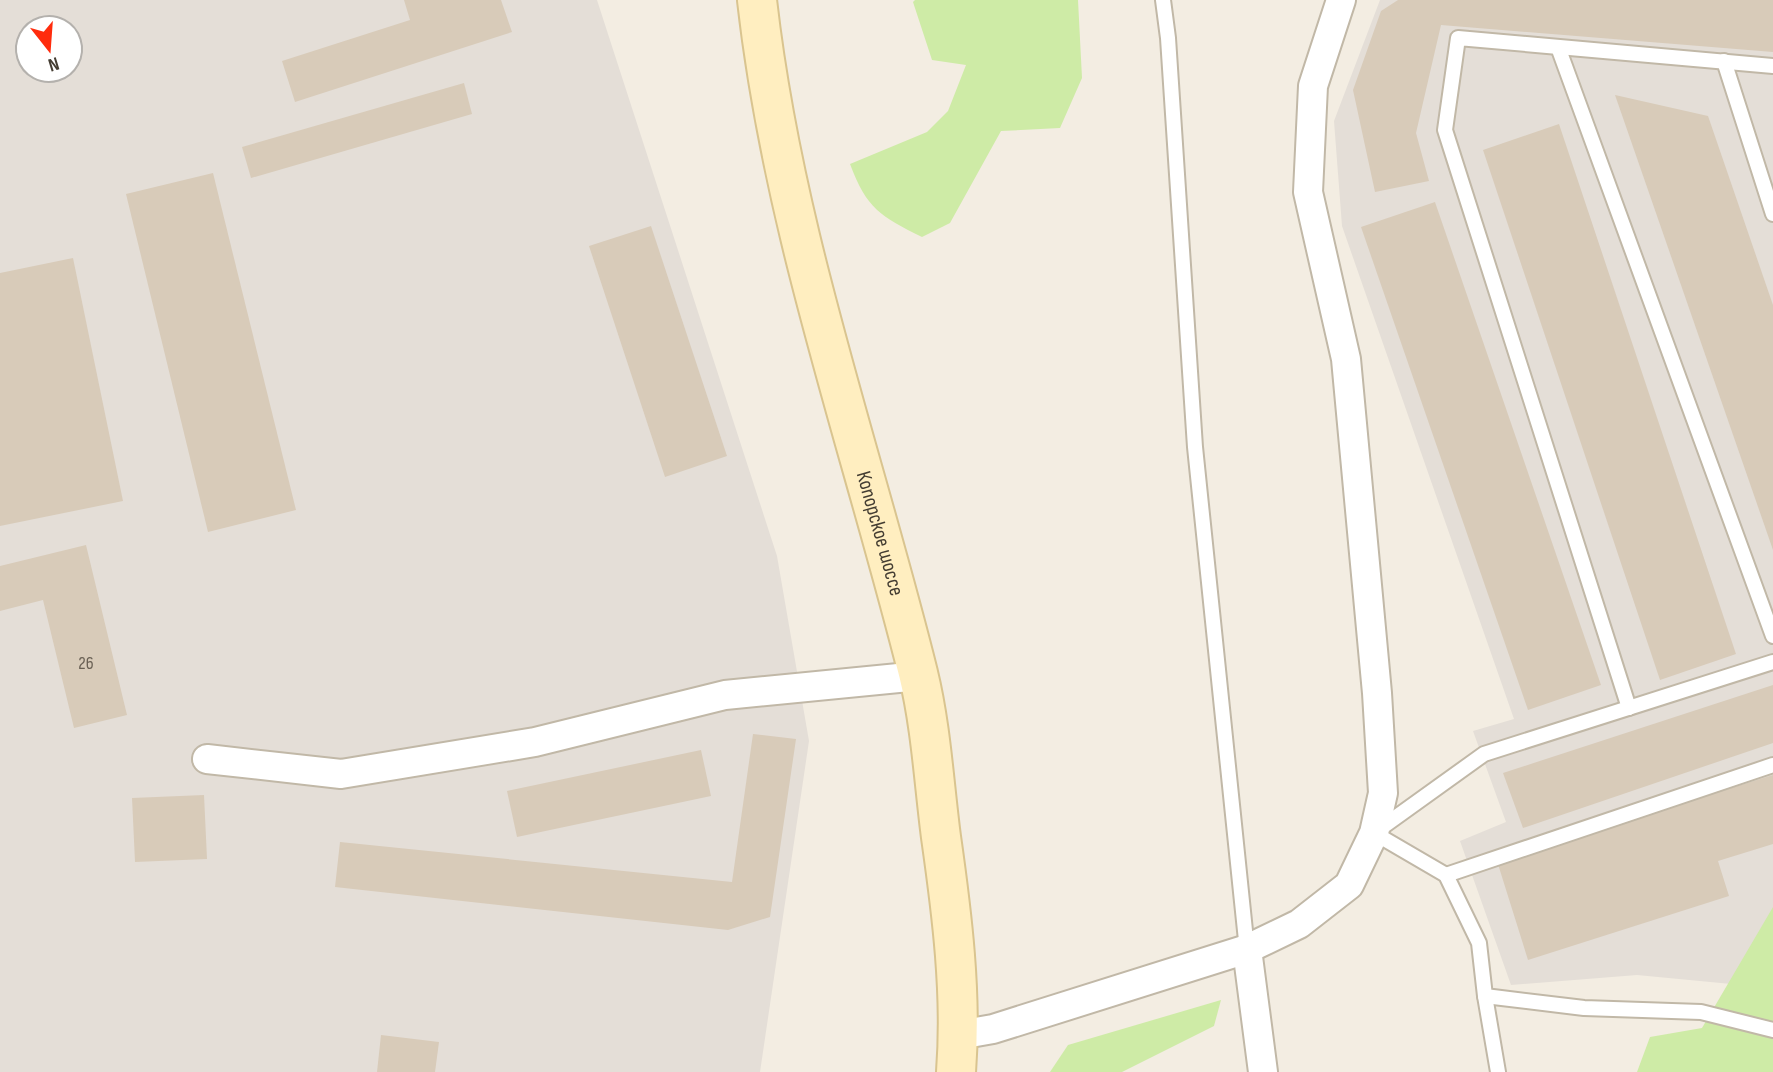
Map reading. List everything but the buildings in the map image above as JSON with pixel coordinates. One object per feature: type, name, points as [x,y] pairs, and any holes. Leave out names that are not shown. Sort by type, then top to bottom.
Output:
[{"type":"main road","name":"Копорское шоссе","points":[[757,0],[786,176],[823,333],[919,676],[952,911],[959,1035],[956,1072]]},
{"type":"street","points":[[959,1035],[993,1029],[1247,949],[1299,924],[1349,885],[1374,832],[1383,793],[1346,359],[1307,192],[1313,86],[1341,0]]},
{"type":"street","points":[[206,760],[341,774],[535,742],[725,695],[919,676]]},
{"type":"street","points":[[1247,949],[1263,1072]]},
{"type":"lane","points":[[1163,0],[1168,38],[1195,447],[1247,949]]},
{"type":"lane","points":[[1629,708],[1445,130],[1458,38],[1773,66]]},
{"type":"lane","points":[[1558,47],[1773,636]]},
{"type":"lane","points":[[1724,61],[1773,214]]},
{"type":"lane","points":[[1498,1072],[1479,943],[1446,875],[1374,832],[1484,754],[1773,662]]},
{"type":"lane","points":[[1446,875],[1773,765]]},
{"type":"lane","points":[[1485,996],[1584,1008],[1701,1012],[1773,1030]]},
{"type":"shaded area","points":[[0,0],[597,0],[777,556],[809,741],[760,1072],[0,1072]]},
{"type":"shaded area","points":[[1380,0],[1773,0],[1773,988],[1637,975],[1511,985],[1460,841],[1506,822],[1473,731],[1514,719],[1342,226],[1334,121]]},
{"type":"green space","points":[[1078,0],[1082,78],[1060,128],[1001,131],[950,223],[922,237],[877,210],[863,191],[850,164],[927,132],[948,111],[966,65],[932,60],[913,2]]},
{"type":"green space","points":[[1773,907],[1773,1072],[1637,1072],[1650,1037],[1702,1028]]},
{"type":"green space","points":[[1221,1000],[1214,1026],[1122,1072],[1050,1072],[1068,1045]]}]
